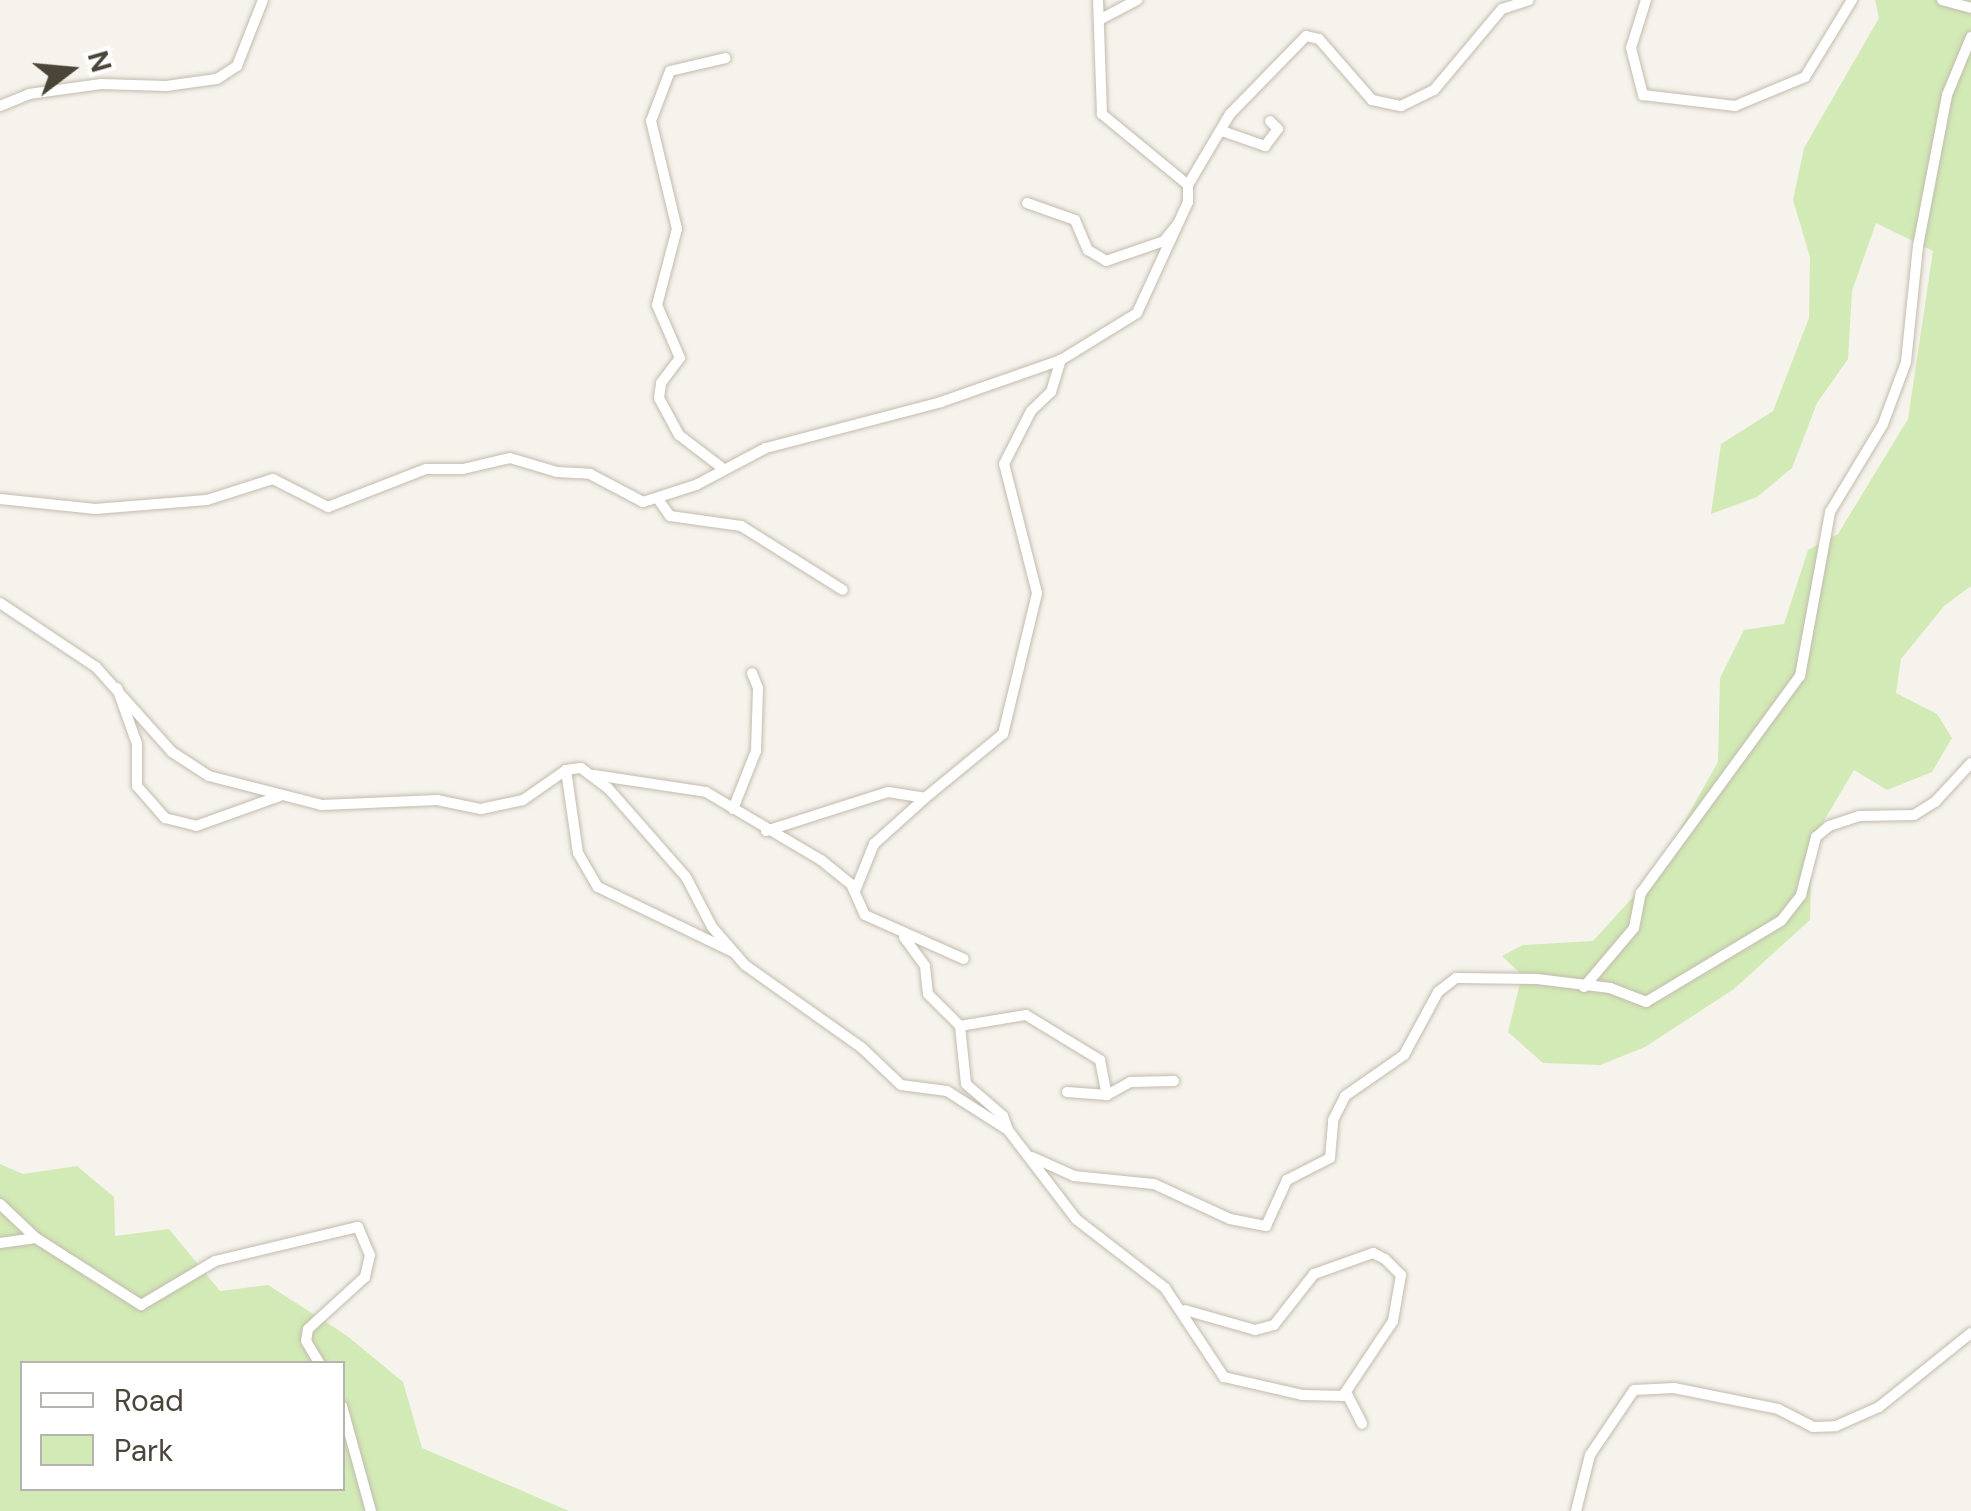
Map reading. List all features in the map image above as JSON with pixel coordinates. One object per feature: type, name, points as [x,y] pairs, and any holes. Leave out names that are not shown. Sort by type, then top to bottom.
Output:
[{"type":"street","points":[[0,106],[28,94],[101,84],[166,86],[216,79],[237,66],[262,0]]},
{"type":"street","points":[[1098,0],[1102,114],[1188,185]]},
{"type":"street","points":[[1101,19],[1137,0]]},
{"type":"street","points":[[0,499],[95,509],[221,498],[273,478],[328,507],[426,468],[463,469],[510,458],[557,472],[590,474],[634,502],[658,499],[766,448],[941,402],[1061,360],[1137,313],[1187,212],[1188,185],[1230,114],[1306,36],[1318,39],[1372,100],[1401,106],[1434,90],[1494,16],[1529,0]]},
{"type":"street","points":[[1646,0],[1631,48],[1643,95],[1734,106],[1805,77],[1852,0]]},
{"type":"street","points":[[1942,0],[1970,4]]},
{"type":"street","points":[[1584,987],[1634,928],[1642,893],[1800,676],[1830,512],[1883,424],[1906,362],[1918,246],[1946,95],[1971,38]]},
{"type":"street","points":[[721,467],[679,435],[659,398],[661,383],[680,358],[658,304],[677,229],[650,120],[670,71],[726,58]]},
{"type":"street","points":[[1222,131],[1265,146],[1278,129],[1270,120]]},
{"type":"street","points":[[1027,203],[1075,220],[1088,250],[1106,261],[1164,241],[1187,212]]},
{"type":"street","points":[[855,891],[874,844],[998,739],[1007,721],[1012,676],[1026,651],[1036,593],[1004,464],[1032,411],[1051,392],[1061,360]]},
{"type":"street","points":[[658,499],[670,516],[741,526],[843,590]]},
{"type":"street","points":[[0,604],[38,624],[117,687],[172,752],[196,768],[322,805],[437,800],[481,809],[522,800],[576,766],[593,774],[696,789],[812,854],[855,891],[865,915],[904,937],[964,960]]},
{"type":"street","points":[[734,809],[756,752],[758,688],[752,673]]},
{"type":"street","points":[[117,687],[137,744],[137,786],[166,818],[196,826],[282,796]]},
{"type":"street","points":[[1031,1156],[1074,1176],[1154,1184],[1230,1219],[1266,1226],[1287,1180],[1330,1158],[1332,1120],[1344,1096],[1404,1055],[1447,985],[1472,975],[1610,988],[1641,1003],[1656,998],[1719,953],[1781,922],[1801,894],[1816,838],[1828,826],[1859,816],[1914,815],[1936,802],[1971,763]]},
{"type":"street","points":[[566,770],[578,852],[598,887],[734,952],[861,1046],[886,1076],[901,1085],[947,1092],[1008,1130],[1076,1219],[1150,1273],[1184,1310],[1224,1378],[1343,1396],[1356,1403],[1362,1424]]},
{"type":"street","points":[[593,774],[686,877],[712,927],[734,952]]},
{"type":"street","points":[[766,830],[888,792],[925,798]]},
{"type":"street","points":[[904,937],[924,966],[928,994],[960,1026],[966,1084],[1003,1116],[1008,1130]]},
{"type":"street","points":[[960,1026],[1026,1015],[1100,1060],[1108,1096]]},
{"type":"street","points":[[1067,1092],[1108,1096],[1130,1082],[1174,1081]]},
{"type":"street","points":[[0,1204],[36,1238],[142,1305],[215,1260],[358,1227],[370,1256],[365,1277],[308,1329],[306,1341],[318,1361]]},
{"type":"street","points":[[0,1243],[36,1238]]},
{"type":"street","points":[[1184,1310],[1255,1330],[1274,1325],[1314,1274],[1373,1254],[1385,1260],[1400,1275],[1393,1321],[1343,1396]]},
{"type":"street","points":[[1576,1511],[1590,1455],[1634,1390],[1674,1388],[1778,1409],[1813,1427],[1836,1426],[1879,1406],[1971,1333]]},
{"type":"street","points":[[345,1417],[371,1511]]},
{"type":"green space","points":[[1875,0],[1971,0],[1971,586],[1944,606],[1901,659],[1896,693],[1937,714],[1952,738],[1932,772],[1887,790],[1854,770],[1812,841],[1810,920],[1734,989],[1645,1047],[1600,1065],[1543,1063],[1508,1032],[1522,975],[1502,956],[1523,945],[1593,941],[1655,873],[1718,762],[1720,678],[1744,630],[1784,624],[1808,550],[1838,534],[1908,419],[1933,251],[1876,223],[1852,291],[1848,359],[1817,403],[1792,468],[1757,497],[1711,514],[1721,444],[1773,411],[1809,318],[1810,257],[1793,200],[1804,148],[1879,18]]},
{"type":"green space","points":[[0,1164],[23,1174],[77,1166],[114,1197],[115,1236],[169,1229],[220,1291],[268,1285],[346,1335],[403,1382],[422,1448],[569,1511],[0,1511]]}]
